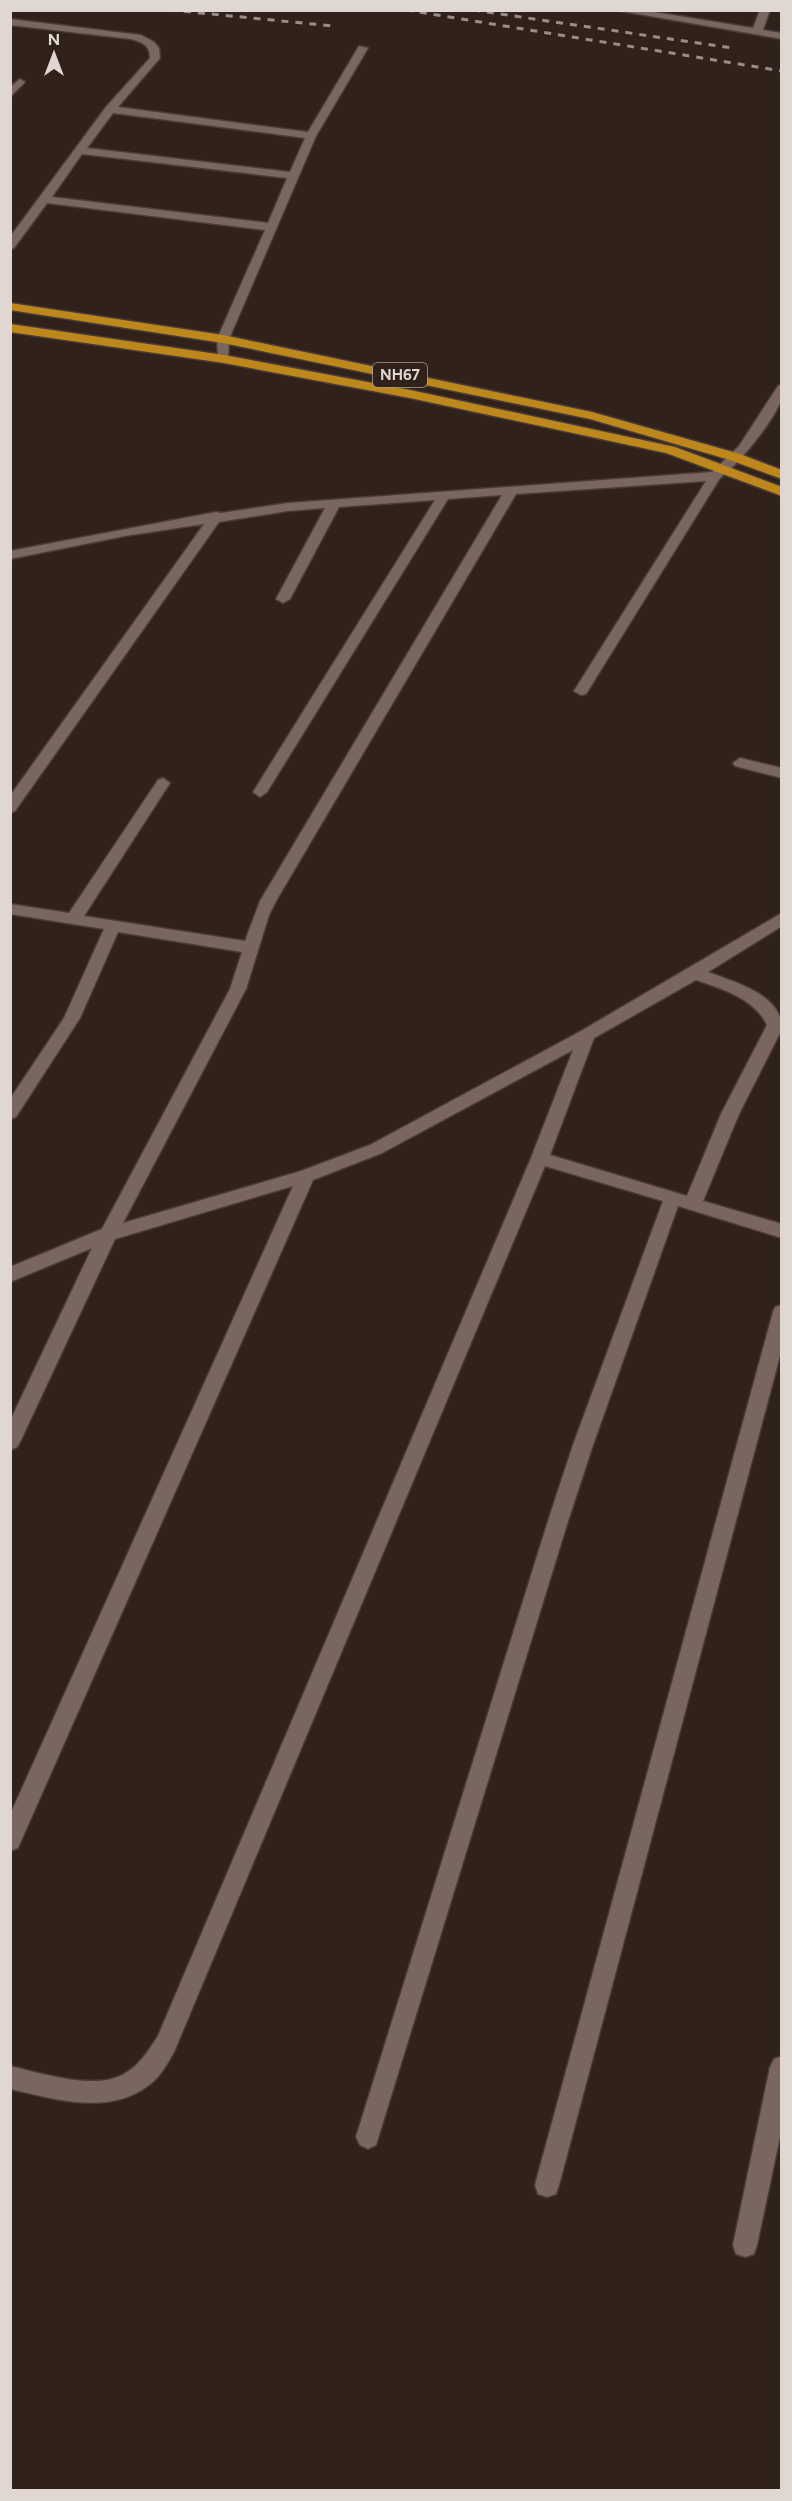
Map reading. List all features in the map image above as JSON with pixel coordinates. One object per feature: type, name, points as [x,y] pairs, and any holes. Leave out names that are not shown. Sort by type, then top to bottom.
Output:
[{"type":"highway","name":"NH67","points":[[10,306],[223,339],[592,416],[735,458],[782,475]]},
{"type":"highway","name":"NH67","points":[[10,328],[224,359],[411,394],[670,450],[719,473],[782,492]]},
{"type":"street","points":[[620,10],[782,36]]},
{"type":"street","points":[[758,32],[765,10]]},
{"type":"street","points":[[10,22],[127,35],[144,39],[153,45],[156,51],[155,58],[110,109],[10,246]]},
{"type":"street","points":[[224,359],[223,339],[310,136],[363,48]]},
{"type":"street","points":[[10,94],[20,82]]},
{"type":"street","points":[[110,109],[310,136]]},
{"type":"street","points":[[81,151],[294,176]]},
{"type":"street","points":[[44,199],[270,226]]},
{"type":"street","points":[[581,691],[719,473],[735,458],[782,389]]},
{"type":"street","points":[[10,555],[216,516],[335,502],[719,473]]},
{"type":"street","points":[[10,1442],[108,1234],[238,989],[261,915],[268,901],[512,490]]},
{"type":"street","points":[[260,792],[445,495]]},
{"type":"street","points":[[283,599],[335,502]]},
{"type":"street","points":[[10,808],[216,516]]},
{"type":"street","points":[[740,763],[782,773]]},
{"type":"street","points":[[73,920],[163,783]]},
{"type":"street","points":[[10,909],[252,948]]},
{"type":"street","points":[[10,1275],[108,1234],[306,1176],[376,1149],[587,1035],[695,973],[782,918]]},
{"type":"street","points":[[10,1113],[72,1018],[112,926]]},
{"type":"street","points":[[693,1203],[730,1114],[775,1025],[772,1013],[762,1004],[695,973]]},
{"type":"street","points":[[10,2077],[58,2088],[96,2093],[122,2087],[147,2071],[166,2044],[540,1158],[587,1035]]},
{"type":"street","points":[[540,1158],[782,1231]]},
{"type":"street","points":[[10,1841],[306,1176]]},
{"type":"street","points":[[368,2137],[558,1521],[673,1197]]},
{"type":"street","points":[[547,2185],[782,1312]]},
{"type":"street","points":[[745,2245],[782,2067]]},
{"type":"railway","points":[[170,10],[333,26]]},
{"type":"railway","points":[[406,10],[782,71]]},
{"type":"railway","points":[[473,10],[732,48]]}]
